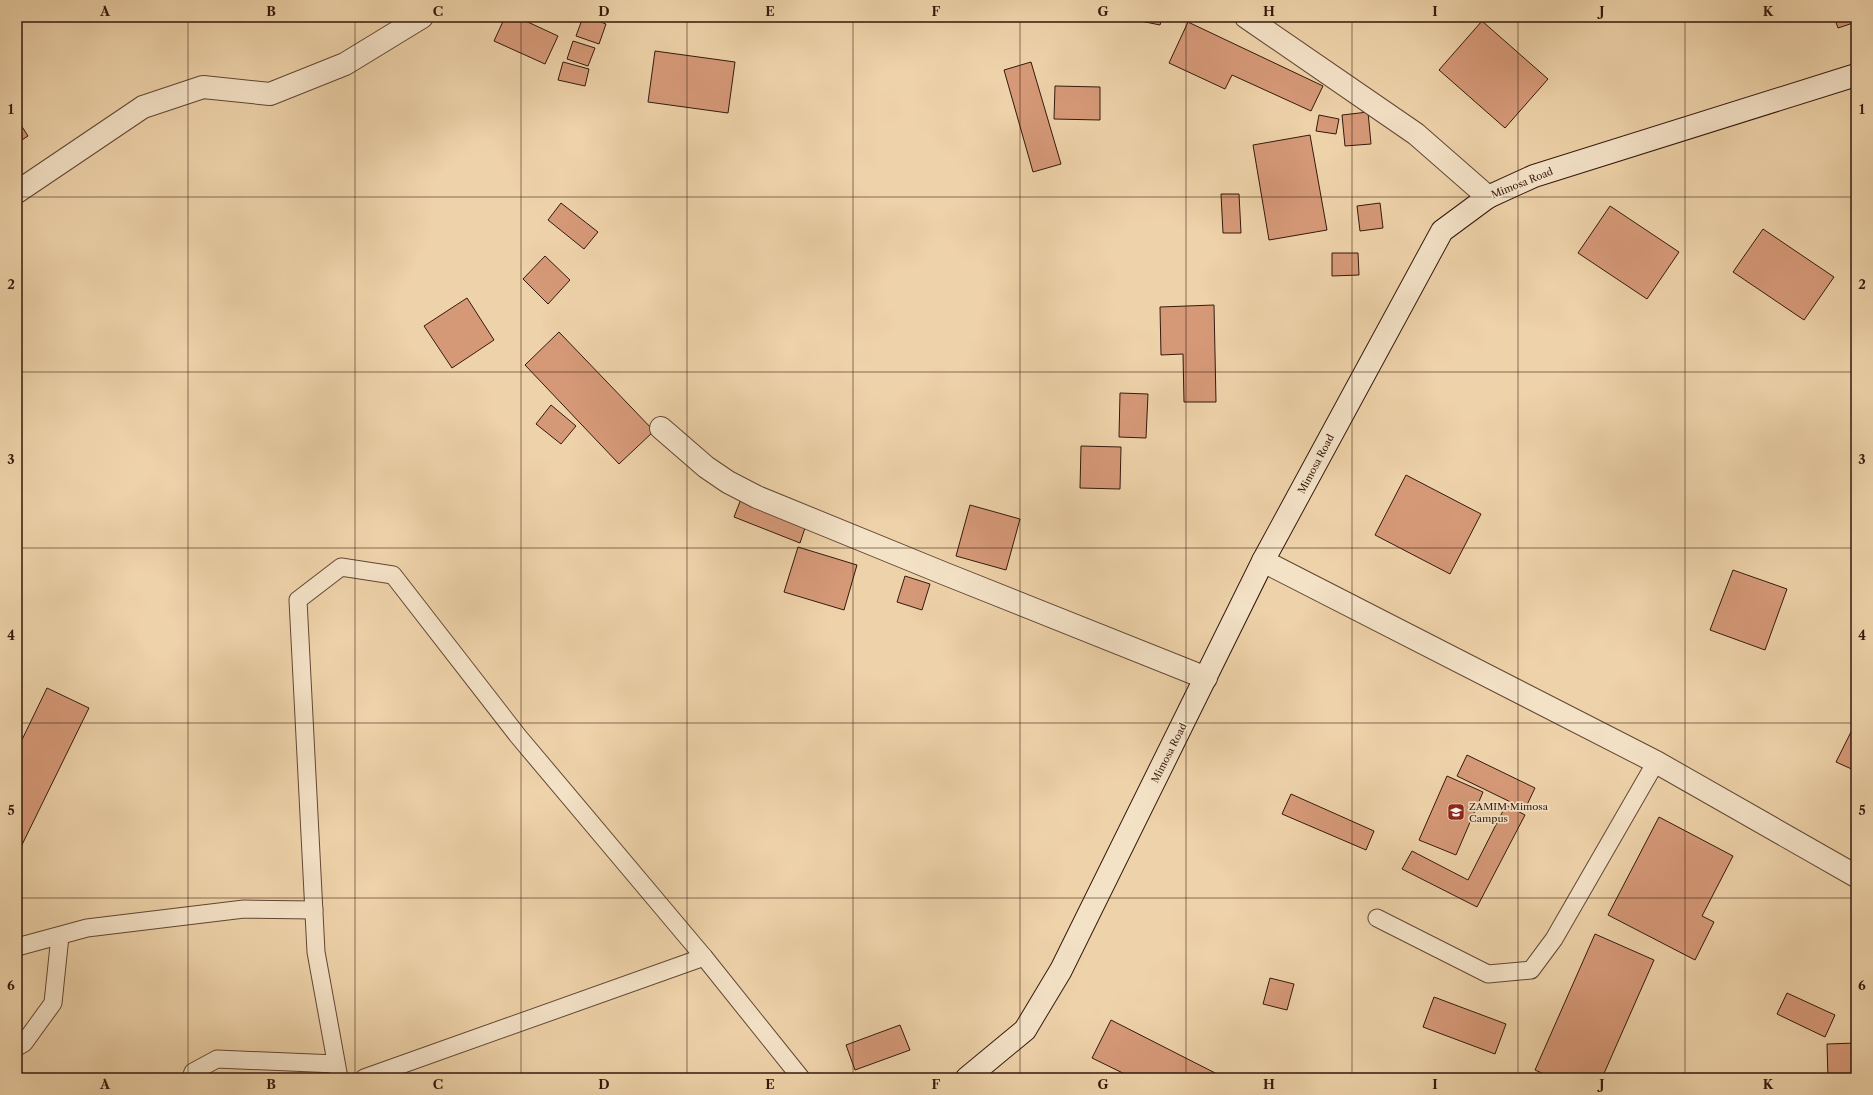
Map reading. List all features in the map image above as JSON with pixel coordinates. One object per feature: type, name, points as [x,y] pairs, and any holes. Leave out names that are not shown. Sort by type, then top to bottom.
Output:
[{"type":"street","points":[[17,192],[143,106],[203,87],[270,94],[345,64],[422,17]]},
{"type":"street","points":[[1246,17],[1416,134],[1488,197]]},
{"type":"street","name":"Mimosa Road","points":[[967,1078],[1024,1030],[1061,970],[1264,561],[1442,230],[1488,197],[1534,176],[1856,76]]},
{"type":"street","points":[[661,428],[706,467],[728,482],[757,497],[943,574],[1206,678]]},
{"type":"street","points":[[1264,561],[1656,762],[1856,876]]},
{"type":"lane","points":[[191,1078],[193,1072],[217,1058],[338,1071],[316,952],[298,600],[340,567],[393,575],[518,736],[704,957],[802,1078]]},
{"type":"lane","points":[[1378,918],[1488,974],[1531,970],[1554,939],[1656,762]]},
{"type":"lane","points":[[17,947],[87,928],[244,909],[314,910]]},
{"type":"lane","points":[[17,1047],[24,1043],[53,1003],[60,936]]},
{"type":"lane","points":[[364,1078],[704,957]]},
{"type":"building","points":[[505,17],[517,17],[558,36],[545,64],[494,41]]},
{"type":"building","points":[[583,17],[588,17],[606,24],[599,44],[576,36]]},
{"type":"building","points":[[1126,17],[1162,17],[1160,25]]},
{"type":"building","points":[[1834,17],[1856,17],[1856,22],[1838,28]]},
{"type":"building","points":[[1482,21],[1548,79],[1505,128],[1439,70]]},
{"type":"building","points":[[1188,22],[1323,86],[1311,111],[1232,75],[1225,89],[1169,63]]},
{"type":"building","points":[[573,41],[595,48],[588,66],[567,59]]},
{"type":"building","points":[[655,51],[735,62],[728,113],[648,102]]},
{"type":"building","points":[[563,62],[589,69],[585,86],[558,80]]},
{"type":"building","points":[[1031,62],[1061,164],[1033,172],[1004,70]]},
{"type":"building","points":[[1055,86],[1100,87],[1100,120],[1054,119]]},
{"type":"building","points":[[1368,112],[1371,144],[1345,146],[1342,115]]},
{"type":"building","points":[[1319,115],[1339,119],[1336,134],[1316,131]]},
{"type":"building","points":[[17,119],[28,136],[17,143]]},
{"type":"building","points":[[1310,135],[1327,230],[1269,240],[1253,145]]},
{"type":"building","points":[[1221,194],[1239,194],[1241,233],[1223,233]]},
{"type":"building","points":[[561,203],[598,232],[584,249],[548,220]]},
{"type":"building","points":[[1380,203],[1383,228],[1360,231],[1357,206]]},
{"type":"building","points":[[1610,206],[1679,252],[1647,299],[1578,253]]},
{"type":"building","points":[[1763,229],[1834,277],[1804,320],[1733,272]]},
{"type":"building","points":[[1332,253],[1358,253],[1359,275],[1332,276]]},
{"type":"building","points":[[545,256],[570,280],[548,304],[523,279]]},
{"type":"building","points":[[467,298],[494,340],[452,368],[424,326]]},
{"type":"building","points":[[1214,305],[1216,402],[1184,402],[1183,354],[1161,355],[1160,307]]},
{"type":"building","points":[[559,332],[654,431],[619,464],[525,365]]},
{"type":"building","points":[[1120,393],[1148,394],[1146,438],[1119,437]]},
{"type":"building","points":[[551,405],[576,426],[561,444],[536,424]]},
{"type":"building","points":[[1081,446],[1121,447],[1120,489],[1080,488]]},
{"type":"building","points":[[1406,475],[1481,514],[1450,574],[1375,535]]},
{"type":"building","points":[[741,499],[806,525],[800,543],[734,517]]},
{"type":"building","points":[[970,505],[1020,519],[1006,570],[956,556]]},
{"type":"building","points":[[798,547],[857,565],[844,610],[784,592]]},
{"type":"building","points":[[1733,570],[1787,589],[1765,650],[1710,630]]},
{"type":"building","points":[[905,576],[930,584],[922,610],[897,602]]},
{"type":"building","points":[[47,688],[89,708],[17,855],[17,750]]},
{"type":"building","points":[[1853,728],[1856,729],[1856,771],[1836,762]]},
{"type":"building","points":[[1467,755],[1535,788],[1525,809],[1457,776]]},
{"type":"building","points":[[1447,776],[1483,792],[1456,855],[1419,840]]},
{"type":"building","points":[[1291,794],[1374,831],[1366,850],[1282,814]]},
{"type":"building","points":[[1506,805],[1525,815],[1477,907],[1402,869],[1412,851],[1468,880]]},
{"type":"building","points":[[1659,817],[1733,856],[1702,916],[1714,922],[1695,960],[1608,915]]},
{"type":"building","points":[[1595,934],[1654,960],[1602,1078],[1553,1078],[1535,1070]]},
{"type":"building","points":[[1270,978],[1294,984],[1287,1010],[1263,1004]]},
{"type":"building","points":[[1787,993],[1835,1015],[1825,1037],[1777,1014]]},
{"type":"building","points":[[1434,997],[1506,1024],[1495,1054],[1423,1027]]},
{"type":"building","points":[[1111,1020],[1225,1078],[1133,1078],[1092,1058]]},
{"type":"building","points":[[900,1025],[910,1050],[855,1070],[846,1045]]},
{"type":"building","points":[[1856,1043],[1856,1078],[1828,1078],[1827,1044]]},
{"type":"place","name":"ZAMIM Mimosa Campus","points":[[1456,812]]}]
